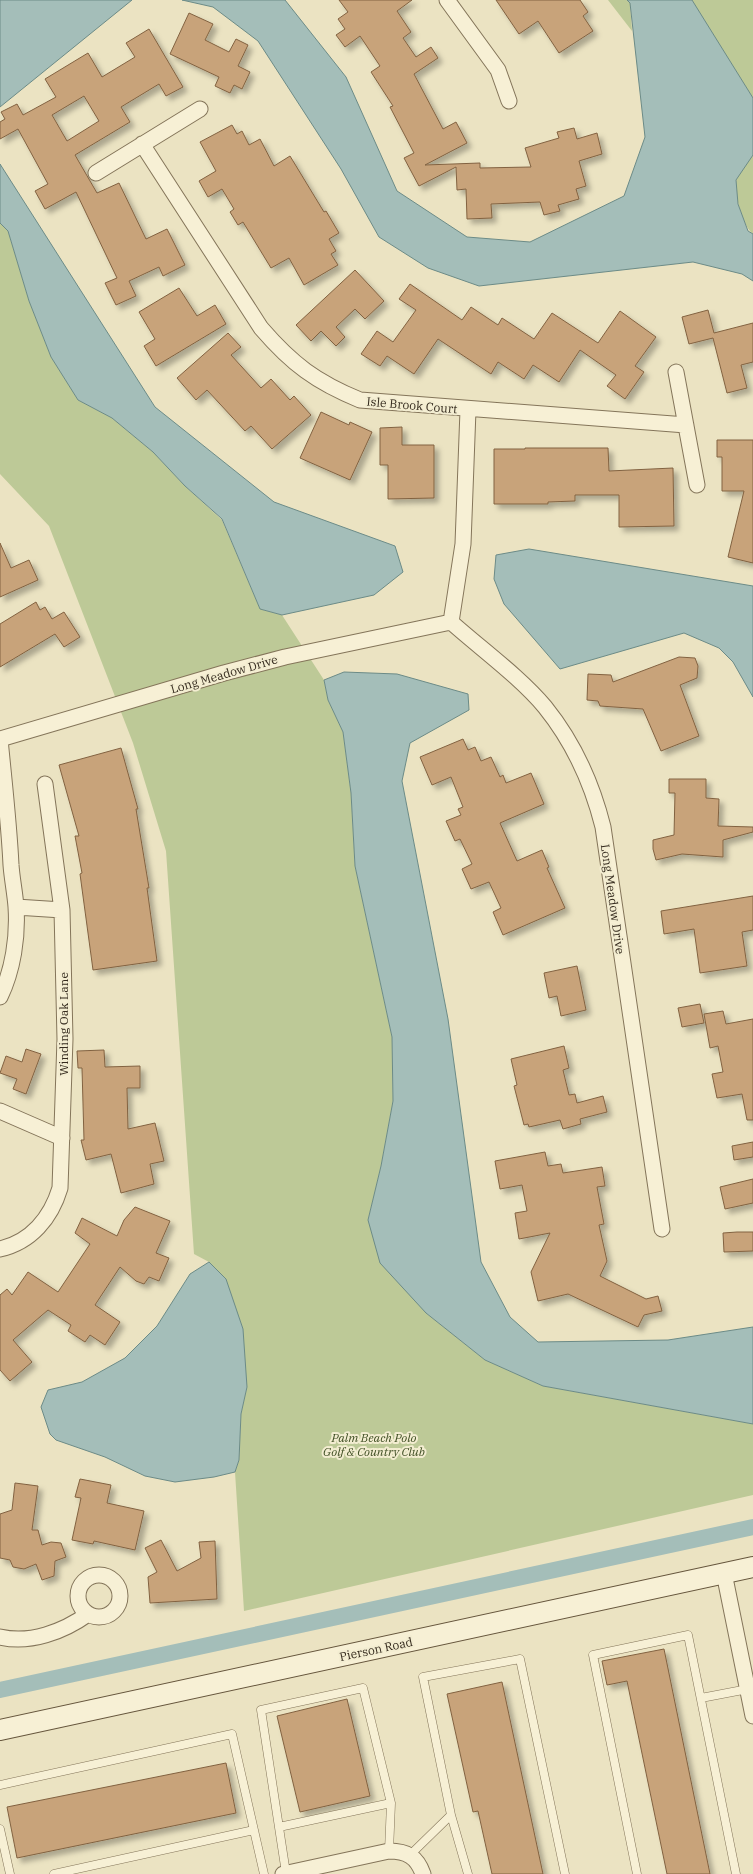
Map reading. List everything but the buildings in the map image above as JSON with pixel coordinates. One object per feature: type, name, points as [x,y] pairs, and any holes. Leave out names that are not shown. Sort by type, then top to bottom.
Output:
[{"type":"street","points":[[447,0],[498,70],[509,101]]},
{"type":"street","points":[[96,173],[200,109]]},
{"type":"street","name":"Isle Brook Court","points":[[142,144],[255,319],[279,349],[300,367],[334,389],[360,400],[468,410],[686,425]]},
{"type":"street","points":[[676,372],[696,485]]},
{"type":"street","points":[[451,622],[463,544],[468,410]]},
{"type":"street","name":"Long Meadow Drive","points":[[0,740],[224,673],[285,657],[451,622],[529,690],[544,707],[573,747],[590,784],[603,828],[662,1229]]},
{"type":"street","points":[[0,740],[13,892],[16,907],[12,964],[6,985],[0,997]]},
{"type":"street","name":"Winding Oak Lane","points":[[0,1248],[14,1244],[40,1226],[53,1208],[60,1188],[65,1039],[62,910],[45,784]]},
{"type":"street","points":[[0,859],[13,892]]},
{"type":"street","points":[[16,907],[62,910]]},
{"type":"street","points":[[0,1111],[62,1138]]},
{"type":"street","name":"Pierson Road","points":[[0,1730],[753,1567]]},
{"type":"street","points":[[724,1573],[753,1716]]},
{"type":"street","points":[[0,1637],[7,1639],[43,1636],[78,1622],[88,1614]]},
{"type":"street","points":[[285,1874],[389,1851],[400,1851],[410,1855],[418,1863],[422,1874]]},
{"type":"lane","points":[[637,1874],[593,1655],[688,1636],[736,1874]]},
{"type":"lane","points":[[468,1874],[451,1815],[423,1676],[520,1659],[565,1874]]},
{"type":"lane","points":[[285,1874],[261,1710],[364,1688],[391,1803],[389,1851]]},
{"type":"lane","points":[[701,1698],[748,1689]]},
{"type":"lane","points":[[0,1786],[232,1734],[264,1874]]},
{"type":"lane","points":[[279,1827],[391,1803]]},
{"type":"lane","points":[[410,1855],[451,1815]]},
{"type":"lane","points":[[0,1829],[10,1874]]},
{"type":"lane","points":[[54,1874],[254,1830]]},
{"type":"green space","points":[[608,0],[627,0],[630,3],[632,31]]},
{"type":"green space","points":[[692,0],[753,0],[753,98],[698,11]]},
{"type":"green space","points":[[753,155],[753,234],[742,216],[737,199],[736,183],[737,178]]},
{"type":"green space","name":"Palm Beach Polo Golf & Country Club","points":[[0,223],[8,231],[29,301],[51,357],[78,400],[112,418],[153,452],[185,486],[222,520],[260,609],[282,615],[324,680],[328,700],[343,732],[351,793],[355,866],[392,1037],[393,1101],[381,1166],[368,1220],[426,1313],[485,1360],[543,1386],[753,1424],[753,1495],[244,1611],[235,1472],[239,1460],[241,1414],[247,1387],[209,1262],[194,1254],[166,851],[133,743],[49,526],[0,474]]},
{"type":"water","points":[[0,0],[132,0],[0,107]]},
{"type":"water","points":[[182,0],[285,0],[346,77],[397,191],[467,237],[530,242],[624,196],[645,137],[630,3],[627,0],[692,0],[753,98],[753,155],[736,180],[738,204],[748,231],[753,234],[753,281],[742,274],[693,262],[479,286],[428,268],[379,237],[341,169],[258,41],[213,7]]},
{"type":"water","points":[[0,164],[155,407],[274,502],[395,546],[403,572],[374,595],[282,615],[260,609],[222,519],[185,486],[153,452],[112,418],[78,400],[51,357],[29,301],[8,231],[0,223]]},
{"type":"water","points":[[529,549],[753,586],[753,697],[733,662],[719,648],[684,633],[560,669],[504,604],[494,579],[496,555]]},
{"type":"water","points":[[344,672],[397,674],[468,694],[469,710],[410,743],[402,781],[448,1019],[481,1262],[510,1317],[538,1342],[668,1340],[753,1327],[753,1424],[543,1386],[485,1360],[426,1313],[380,1263],[368,1220],[381,1166],[393,1101],[392,1037],[355,866],[351,793],[343,732],[328,700],[324,680]]},
{"type":"water","points":[[209,1262],[226,1279],[243,1329],[247,1387],[241,1414],[239,1460],[235,1472],[175,1482],[145,1476],[105,1457],[56,1440],[50,1434],[41,1407],[48,1390],[82,1382],[125,1358],[157,1326],[190,1274]]},
{"type":"waterway","points":[[0,1690],[753,1527]]}]
